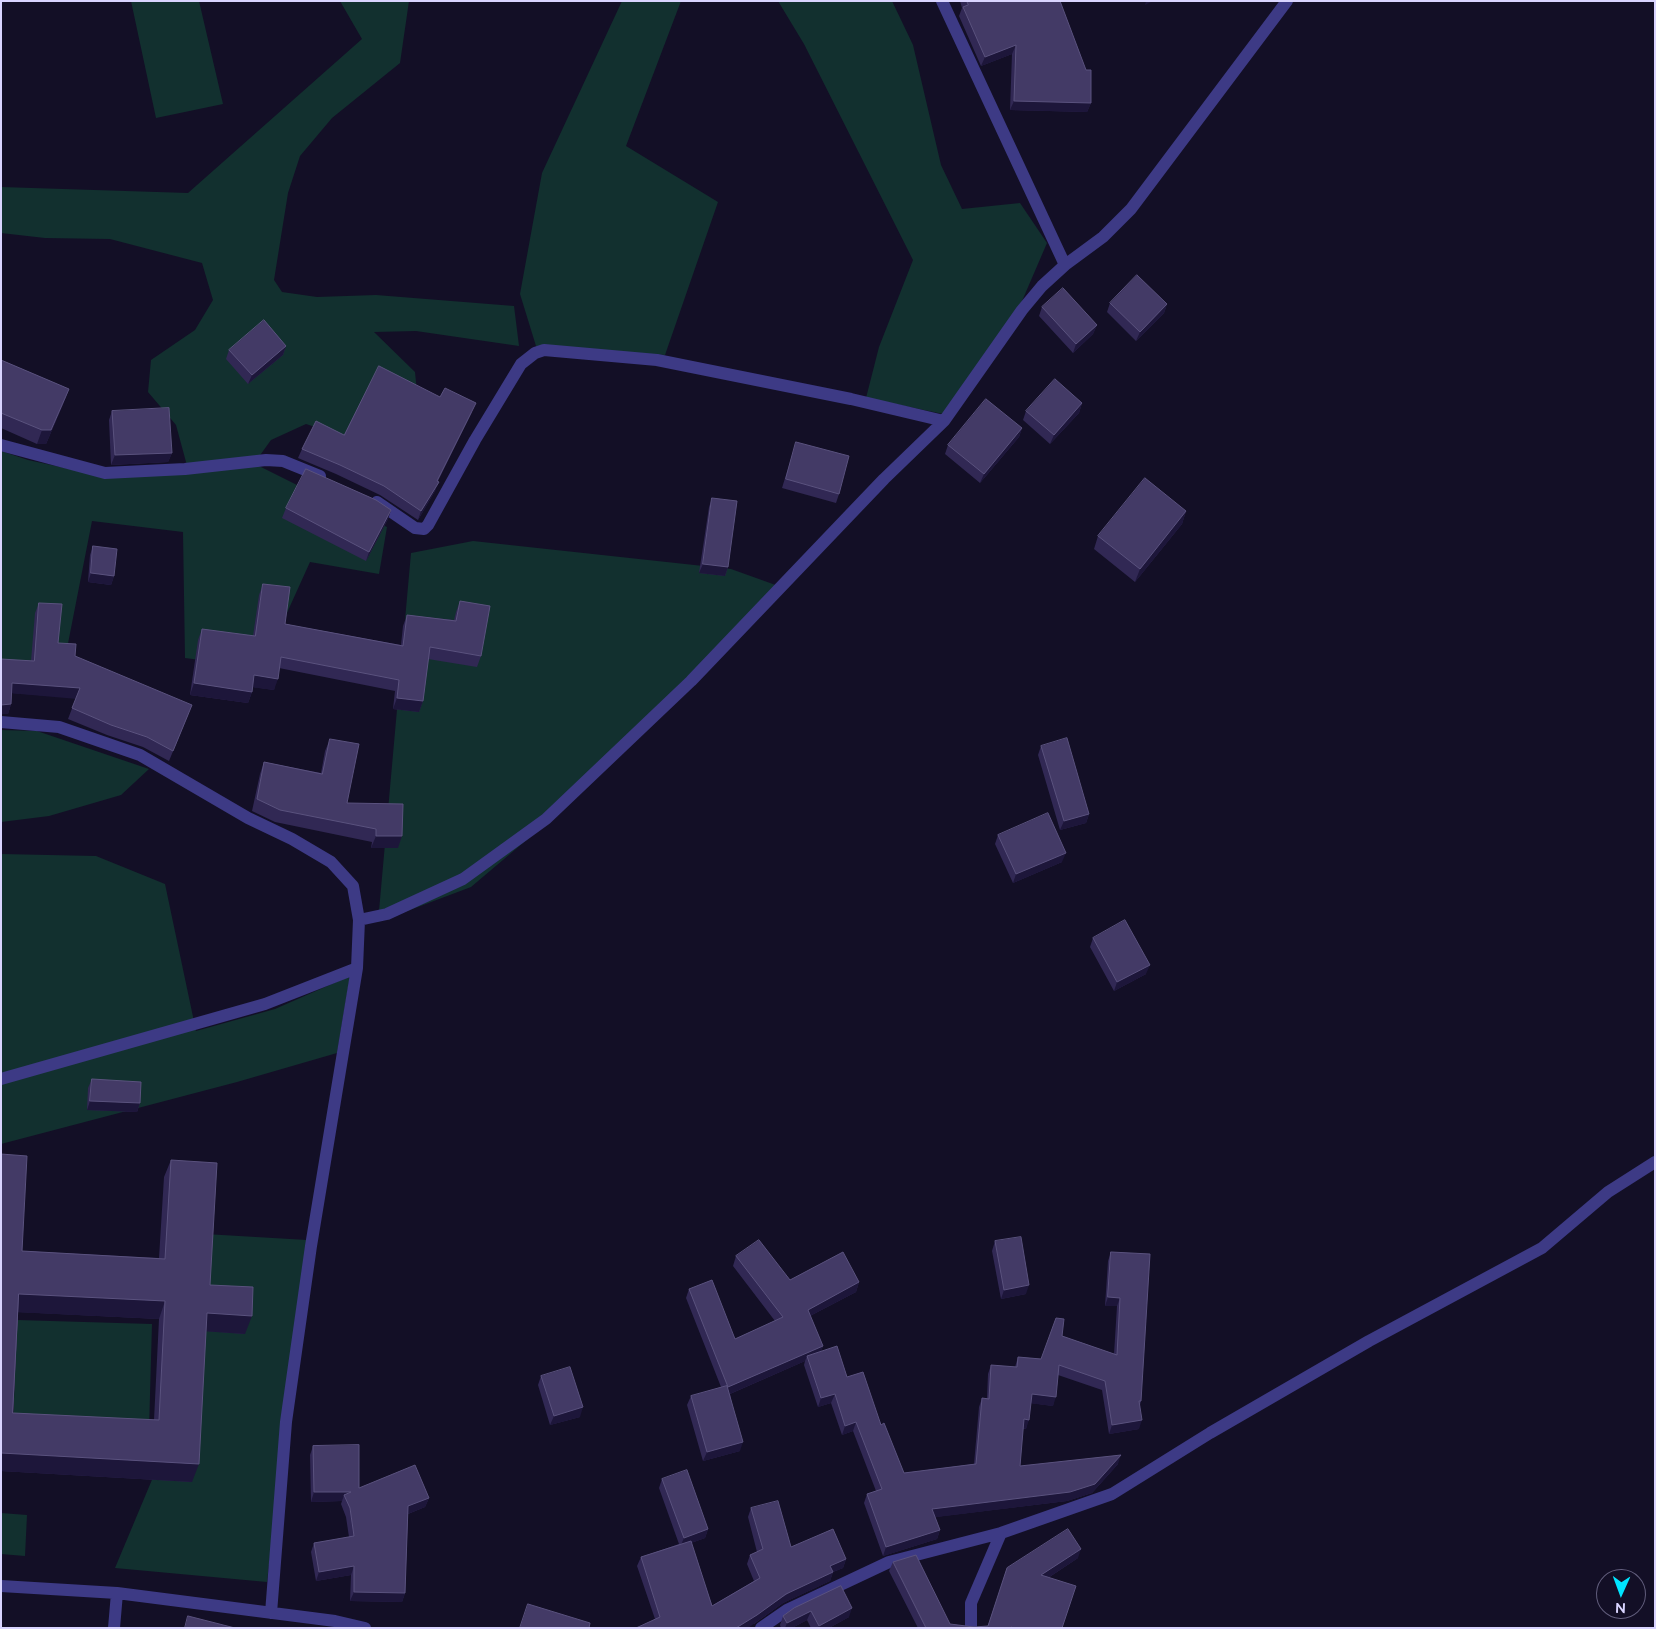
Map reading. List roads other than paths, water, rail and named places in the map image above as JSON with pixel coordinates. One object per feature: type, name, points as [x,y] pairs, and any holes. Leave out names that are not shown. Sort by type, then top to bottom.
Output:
[{"type":"street","points":[[942,1],[1065,264]]},
{"type":"street","points":[[359,920],[387,914],[463,879],[546,819],[691,681],[884,479],[944,421],[1022,310],[1042,286],[1065,264],[1103,237],[1131,208],[1286,1]]},
{"type":"street","points":[[368,498],[415,528],[424,529],[521,364],[535,353],[544,350],[657,360],[851,399],[944,421]]},
{"type":"street","points":[[1,444],[26,453],[105,473],[185,469],[258,461],[283,461],[334,481]]},
{"type":"street","points":[[1,722],[59,727],[140,755],[248,818],[292,839],[331,862],[353,886],[359,920],[357,968],[311,1246],[286,1422],[271,1612]]},
{"type":"street","points":[[1,1079],[265,1004],[357,968]]},
{"type":"street","points":[[761,1628],[787,1610],[889,1562],[1001,1533],[1112,1494],[1210,1433],[1369,1341],[1542,1248],[1608,1192],[1655,1162]]},
{"type":"street","points":[[971,1628],[971,1603],[1001,1533]]},
{"type":"street","points":[[1,1586],[117,1593],[335,1621],[365,1628]]},
{"type":"street","points":[[114,1628],[117,1593]]}]
